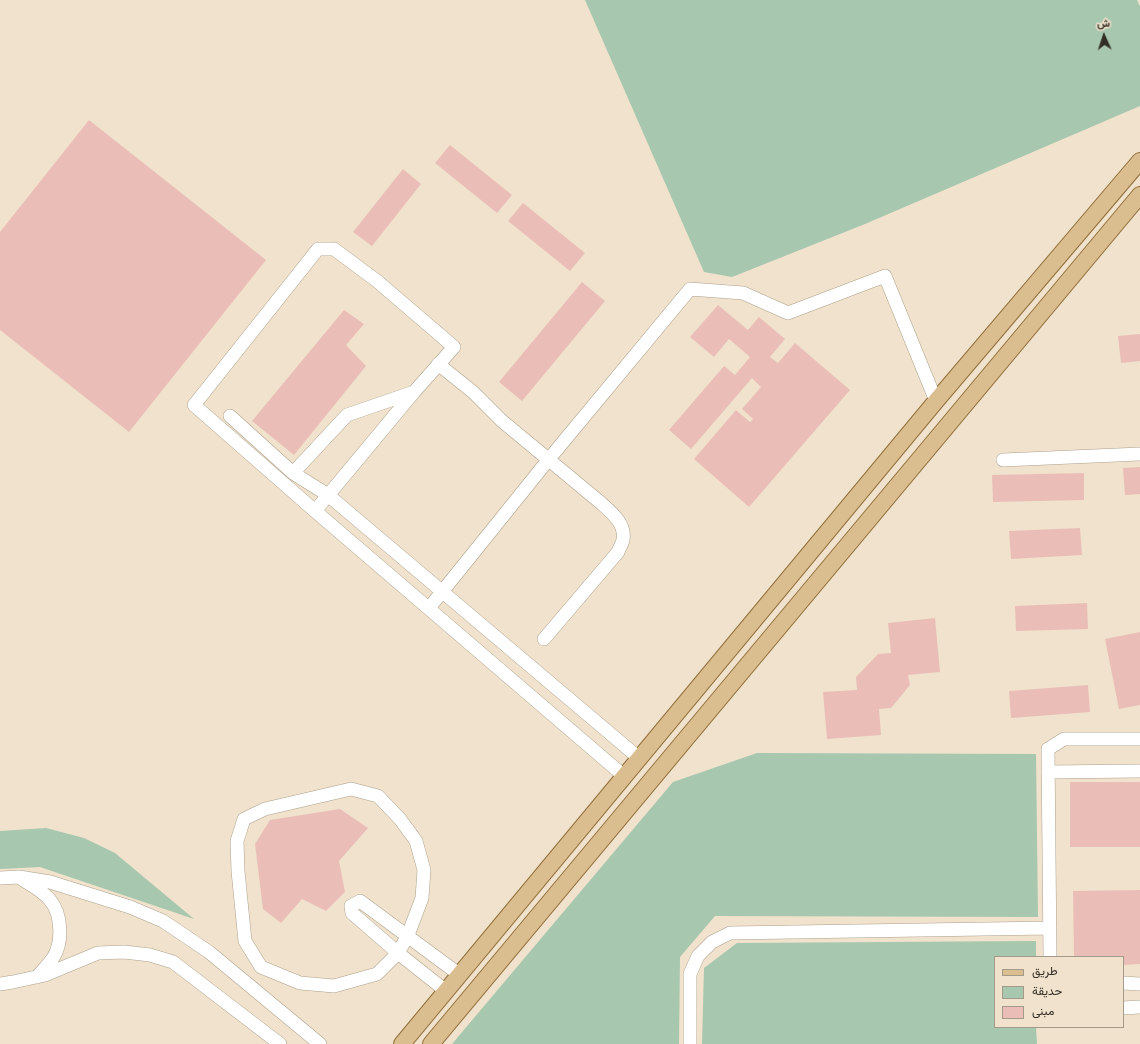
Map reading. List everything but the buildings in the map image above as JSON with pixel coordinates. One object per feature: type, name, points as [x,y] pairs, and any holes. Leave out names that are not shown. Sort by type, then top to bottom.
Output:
[{"type":"main road","points":[[402,1044],[936,402],[1140,161]]},
{"type":"main road","points":[[431,1044],[1140,195]]},
{"type":"street","points":[[315,512],[414,392],[454,347],[377,281],[334,249],[318,249],[194,405],[315,512],[624,776]]},
{"type":"street","points":[[429,608],[549,459],[690,289],[743,293],[788,313],[885,276],[936,402]]},
{"type":"street","points":[[438,364],[473,392],[502,421],[616,516],[622,528],[623,540],[618,552],[544,639]]},
{"type":"street","points":[[293,473],[347,415],[414,392]]},
{"type":"street","points":[[230,416],[293,473],[328,495],[639,758]]},
{"type":"street","points":[[1003,460],[1140,454]]},
{"type":"street","points":[[1050,956],[1048,749],[1064,739],[1140,739]]},
{"type":"street","points":[[1048,772],[1140,771]]},
{"type":"street","points":[[351,789],[378,796],[400,819],[416,841],[424,870],[422,898],[407,937],[398,953],[376,974],[334,986],[300,983],[261,967],[245,941],[238,871],[237,841],[244,819],[264,809],[351,789]]},
{"type":"street","points":[[19,877],[40,890],[51,900],[57,913],[60,928],[58,943],[53,958],[37,977]]},
{"type":"street","points":[[0,878],[19,877],[50,882],[130,907],[163,921],[209,952],[320,1044]]},
{"type":"street","points":[[446,991],[398,953],[352,913],[351,906],[360,901],[460,975]]},
{"type":"street","points":[[690,1044],[690,974],[698,956],[712,942],[730,933],[1050,928]]},
{"type":"street","points":[[0,984],[45,976],[98,953],[124,952],[150,955],[173,962],[280,1044]]},
{"type":"street","points":[[1124,983],[1140,984]]},
{"type":"street","points":[[1124,1008],[1140,1007]]},
{"type":"green space","points":[[585,0],[1137,0],[1140,6],[1140,106],[865,224],[732,277],[704,272]]},
{"type":"green space","points":[[757,753],[1036,754],[1038,917],[715,916],[680,957],[679,1044],[452,1044],[673,782]]},
{"type":"green space","points":[[46,828],[84,838],[115,853],[194,919],[40,867],[0,869],[0,831]]},
{"type":"green space","points":[[1036,941],[1036,956],[994,956],[994,1028],[1036,1028],[1037,1044],[702,1044],[704,968],[737,943]]}]
